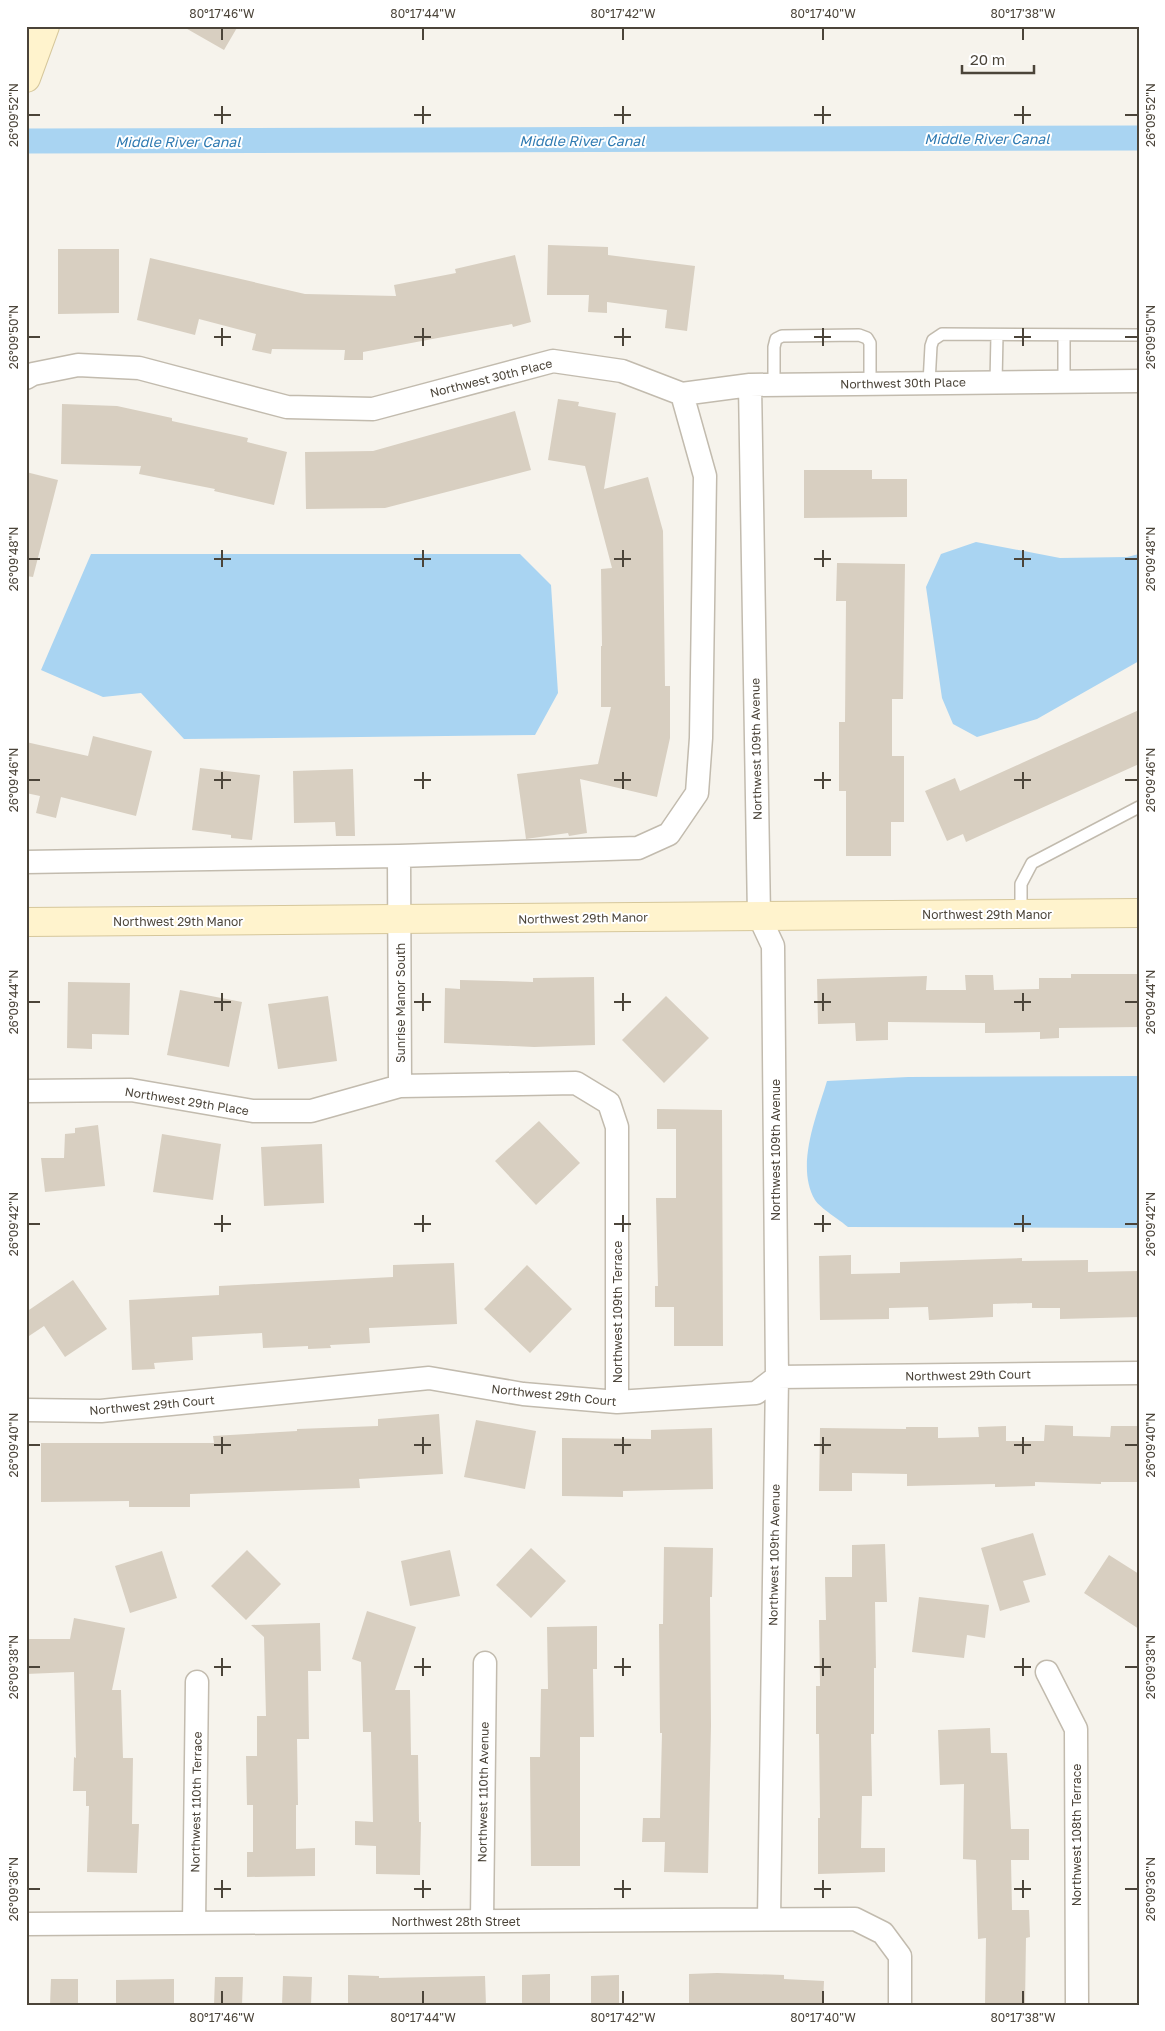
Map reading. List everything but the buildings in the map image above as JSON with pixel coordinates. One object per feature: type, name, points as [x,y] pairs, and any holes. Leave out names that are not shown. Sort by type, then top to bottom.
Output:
[{"type":"street","points":[[26,78],[45,26]]},
{"type":"street","name":"Northwest 30th Place","points":[[26,378],[33,374],[78,365],[139,368],[287,408],[373,409],[554,361],[622,371],[682,394],[750,385],[1139,381]]},
{"type":"street","name":"Northwest 109th Avenue","points":[[750,385],[759,916],[774,946],[777,1377],[769,1919]]},
{"type":"street","points":[[26,862],[399,856],[638,848],[669,834],[697,793],[701,738],[705,476],[682,394]]},
{"type":"street","name":"Sunrise Manor South","points":[[399,856],[400,1086]]},
{"type":"street","name":"Northwest 29th Manor","points":[[26,922],[1139,913]]},
{"type":"street","name":"Northwest 29th Place","points":[[26,1091],[131,1090],[253,1111],[311,1111],[400,1086],[576,1083],[608,1103]]},
{"type":"street","name":"Northwest 109th Terrace","points":[[608,1103],[617,1127],[617,1402]]},
{"type":"street","name":"Northwest 29th Court","points":[[26,1410],[102,1412],[429,1378],[523,1394],[617,1402],[756,1393],[777,1377],[1139,1374]]},
{"type":"street","name":"Northwest 110th Avenue","points":[[482,1921],[485,1663]]},
{"type":"street","name":"Northwest 108th Terrace","points":[[1047,1672],[1076,1729],[1077,2005]]},
{"type":"street","name":"Northwest 110th Terrace","points":[[194,1923],[197,1682]]},
{"type":"street","name":"Northwest 28th Street","points":[[26,1924],[855,1919],[883,1933],[900,1956],[900,2005]]},
{"type":"lane","points":[[929,383],[933,340],[948,334],[1139,335]]},
{"type":"lane","points":[[774,385],[774,347],[776,339],[782,336],[859,335],[867,338],[870,343],[870,384]]},
{"type":"lane","points":[[996,382],[997,335]]},
{"type":"lane","points":[[1064,335],[1064,381]]},
{"type":"lane","points":[[1021,914],[1021,884],[1032,863],[1139,807]]},
{"type":"water","points":[[976,542],[1060,558],[1127,557],[1139,554],[1139,661],[1037,719],[977,737],[953,724],[942,698],[926,587],[941,554]]},
{"type":"water","points":[[91,554],[520,554],[551,585],[558,693],[535,735],[184,739],[141,693],[103,697],[41,670]]},
{"type":"water","points":[[1139,1076],[1139,1228],[848,1227],[815,1200],[809,1187],[807,1156],[827,1081],[908,1077]]},
{"type":"waterway","name":"Middle River Canal","points":[[26,141],[1139,138]]}]
